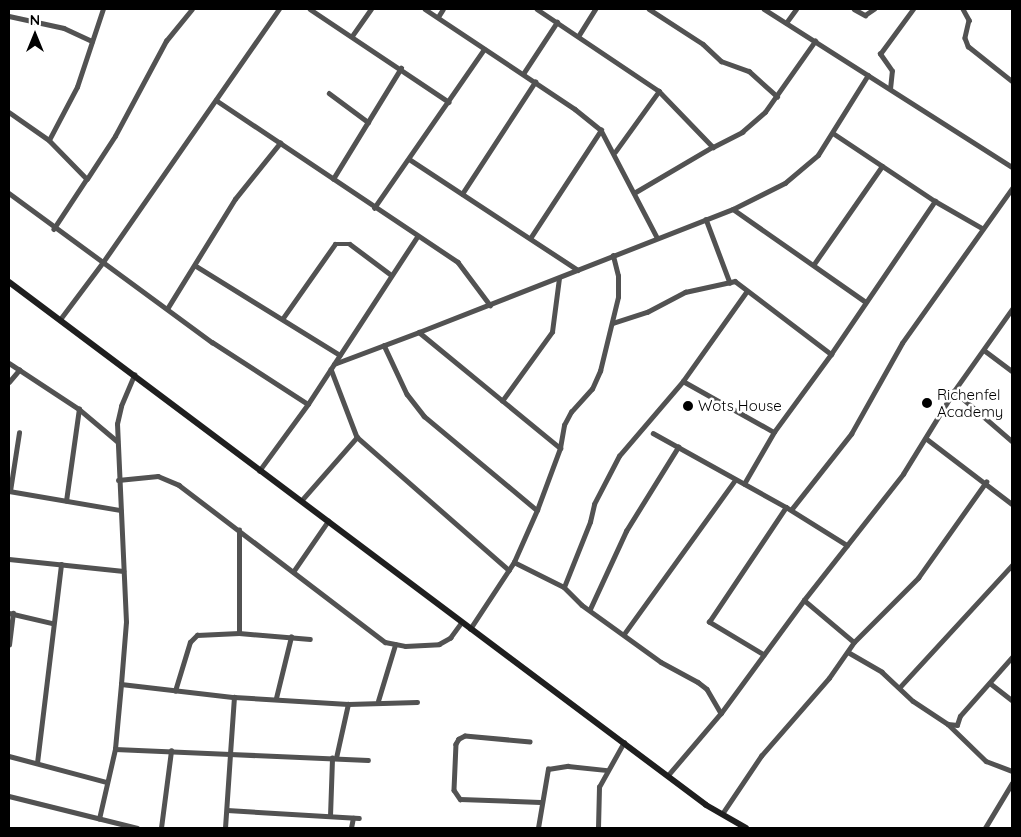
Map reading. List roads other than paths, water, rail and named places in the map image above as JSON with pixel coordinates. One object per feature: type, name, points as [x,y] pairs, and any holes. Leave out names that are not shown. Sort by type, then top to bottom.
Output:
[{"type":"street","points":[[49,140],[73,96],[103,9]]},
{"type":"street","points":[[54,229],[115,136],[166,41],[192,9]]},
{"type":"street","points":[[61,318],[103,262],[279,9]]},
{"type":"street","points":[[310,9],[401,68],[449,102]]},
{"type":"street","points":[[352,36],[371,9]]},
{"type":"street","points":[[425,9],[524,74],[601,130],[615,152],[657,236]]},
{"type":"street","points":[[438,17],[443,9]]},
{"type":"street","points":[[537,9],[579,35],[659,91],[713,147]]},
{"type":"street","points":[[579,35],[595,9]]},
{"type":"street","points":[[649,9],[703,44],[721,61],[749,71],[777,96]]},
{"type":"street","points":[[764,9],[1011,165]]},
{"type":"street","points":[[786,23],[796,9]]},
{"type":"street","points":[[854,9],[865,15],[874,9]]},
{"type":"street","points":[[890,89],[892,71],[880,54],[913,9]]},
{"type":"street","points":[[963,9],[968,20],[965,38],[968,46],[1012,81]]},
{"type":"street","points":[[9,16],[64,28],[92,41]]},
{"type":"street","points":[[524,74],[557,22]]},
{"type":"street","points":[[634,193],[756,122],[777,96],[815,41]]},
{"type":"street","points":[[374,208],[484,49]]},
{"type":"street","points":[[333,179],[401,68]]},
{"type":"street","points":[[332,366],[559,278],[657,236],[733,209],[800,172],[833,133],[868,75]]},
{"type":"street","points":[[462,194],[535,82]]},
{"type":"street","points":[[615,152],[659,91]]},
{"type":"street","points":[[329,93],[368,122]]},
{"type":"street","points":[[216,100],[466,270],[490,305]]},
{"type":"street","points":[[9,112],[49,140],[86,179]]},
{"type":"street","points":[[531,237],[601,130]]},
{"type":"street","points":[[833,133],[934,200],[982,228]]},
{"type":"street","points":[[167,309],[196,266],[235,199],[280,143]]},
{"type":"street","points":[[408,159],[531,237],[578,270]]},
{"type":"street","points":[[814,264],[882,166]]},
{"type":"street","points":[[764,655],[709,622],[789,508],[851,434],[902,343],[1012,188]]},
{"type":"street","points":[[9,193],[54,229],[103,262],[260,376],[308,404]]},
{"type":"street","points":[[744,484],[774,432],[831,354],[934,200]]},
{"type":"street","points":[[733,209],[866,302]]},
{"type":"street","points":[[706,219],[730,283]]},
{"type":"street","points":[[259,471],[308,404],[390,274],[417,237]]},
{"type":"street","points":[[283,318],[335,244],[350,244],[390,274]]},
{"type":"street","points":[[470,629],[514,562],[537,510],[560,448],[560,436],[571,412],[596,380],[613,323],[618,289],[613,256]]},
{"type":"street","points":[[196,266],[283,318],[306,336],[340,355]]},
{"type":"street","points":[[502,401],[552,332],[559,278]]},
{"type":"street","points":[[613,323],[637,316],[685,292],[735,281],[831,354]]},
{"type":"street","points":[[9,282],[61,318],[259,471],[328,521],[461,623],[722,814],[746,828]]},
{"type":"street","points":[[564,587],[609,473],[683,381],[747,291]]},
{"type":"street","points":[[669,774],[721,713],[804,600],[903,474],[927,438],[954,391],[1012,309]]},
{"type":"street","points":[[419,332],[560,448]]},
{"type":"street","points":[[384,345],[407,394],[424,416],[537,510]]},
{"type":"street","points":[[984,350],[1012,371]]},
{"type":"street","points":[[9,363],[79,409],[117,442]]},
{"type":"street","points":[[332,366],[357,437],[509,570]]},
{"type":"street","points":[[9,382],[19,370]]},
{"type":"street","points":[[99,819],[115,749],[126,622],[117,442],[120,406],[134,375]]},
{"type":"street","points":[[683,381],[774,432]]},
{"type":"street","points":[[954,391],[1012,441]]},
{"type":"street","points":[[66,501],[79,409]]},
{"type":"street","points":[[652,432],[735,480],[789,508],[847,545]]},
{"type":"street","points":[[19,433],[9,491],[120,510]]},
{"type":"street","points":[[301,501],[357,437]]},
{"type":"street","points":[[927,438],[1012,504]]},
{"type":"street","points":[[590,608],[631,524],[678,447]]},
{"type":"street","points":[[118,480],[158,476],[167,478],[239,530],[385,642],[395,645],[426,646],[439,644],[450,638],[461,623]]},
{"type":"street","points":[[624,634],[735,480]]},
{"type":"street","points":[[722,814],[761,756],[848,652],[854,642],[918,578],[986,482]]},
{"type":"street","points":[[293,572],[328,521]]},
{"type":"street","points":[[239,530],[239,633]]},
{"type":"street","points":[[9,559],[123,571]]},
{"type":"street","points":[[514,562],[564,587],[661,662],[698,682],[707,689],[721,713]]},
{"type":"street","points":[[37,763],[52,623],[61,564]]},
{"type":"street","points":[[899,688],[1012,565]]},
{"type":"street","points":[[804,600],[854,642]]},
{"type":"street","points":[[9,645],[11,613],[52,623]]},
{"type":"street","points":[[175,691],[193,638],[196,635],[239,633],[310,639]]},
{"type":"street","points":[[276,698],[291,637]]},
{"type":"street","points":[[378,702],[395,645]]},
{"type":"street","points":[[848,652],[882,672],[899,688],[948,724],[986,761],[1012,771]]},
{"type":"street","points":[[961,738],[957,725],[960,716],[1012,657]]},
{"type":"street","points":[[990,682],[1012,700]]},
{"type":"street","points":[[121,684],[234,697],[276,698],[348,704],[417,702]]},
{"type":"street","points":[[225,828],[234,697]]},
{"type":"street","points":[[330,816],[334,758],[348,704]]},
{"type":"street","points":[[948,724],[957,725]]},
{"type":"street","points":[[530,742],[465,736],[460,739],[456,744],[454,790],[460,799],[540,802]]},
{"type":"street","points":[[598,828],[599,787],[624,742]]},
{"type":"street","points":[[115,749],[368,760]]},
{"type":"street","points":[[161,828],[171,751]]},
{"type":"street","points":[[9,756],[107,782]]},
{"type":"street","points":[[538,828],[540,802],[548,769],[568,766],[607,770]]},
{"type":"street","points":[[985,828],[1012,783]]},
{"type":"street","points":[[9,796],[136,828]]},
{"type":"street","points":[[227,810],[360,818]]},
{"type":"street","points":[[351,828],[353,818]]},
{"type":"place","name":"Richenfel Academy","points":[[927,403]]},
{"type":"place","name":"Wots House","points":[[688,406]]}]
